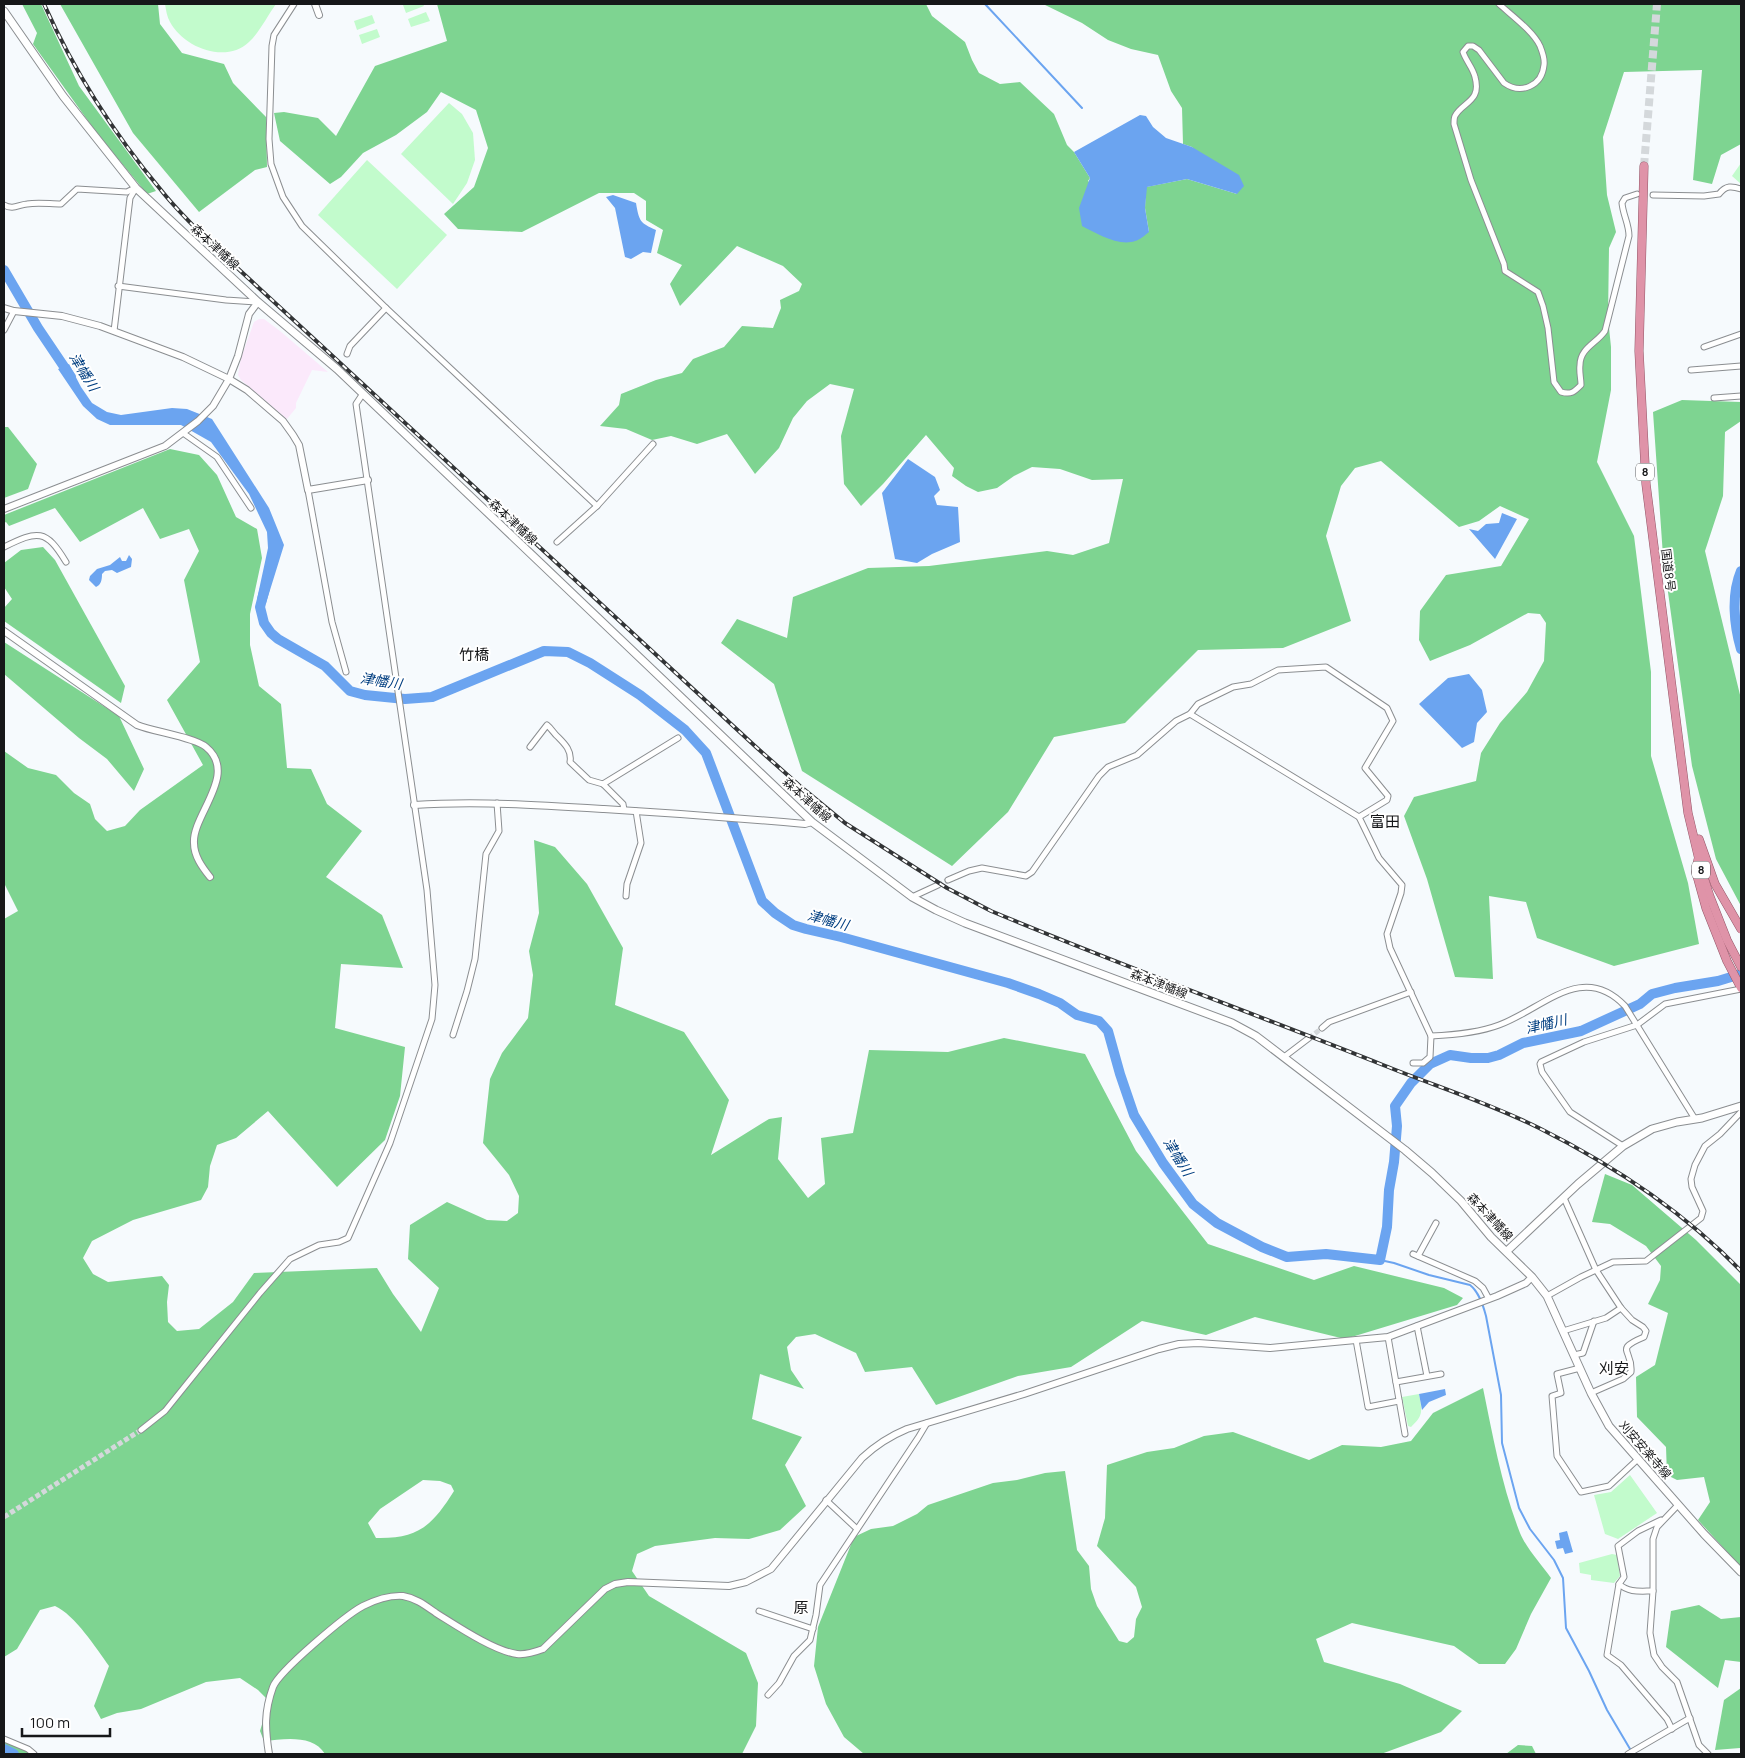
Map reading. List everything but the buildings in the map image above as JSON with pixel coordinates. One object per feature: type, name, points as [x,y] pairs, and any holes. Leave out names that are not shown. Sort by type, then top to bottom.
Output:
[{"type":"highway","name":"国道8号","points":[[1644,166],[1639,351],[1646,484],[1688,813],[1710,897],[1727,940],[1741,967]]},
{"type":"highway","name":"8","points":[[1684,777],[1705,858],[1715,884],[1741,929]]},
{"type":"highway","name":"8","points":[[1699,858],[1696,872],[1706,908],[1741,988]]},
{"type":"main road","name":"森本津幡線","points":[[4,11],[63,96],[136,188],[258,302],[337,370],[812,822],[912,897],[965,923],[1232,1023],[1256,1036],[1432,1173],[1461,1202],[1491,1237],[1507,1251],[1623,1146],[1652,1129],[1677,1122],[1741,1111]]},
{"type":"main road","name":"刈安安楽寺線","points":[[1507,1251],[1547,1296],[1591,1393],[1609,1426],[1678,1505],[1741,1572]]},
{"type":"street","points":[[294,4],[274,35],[272,46],[269,138],[271,164],[283,197],[302,226],[386,308],[597,506]]},
{"type":"street","points":[[315,4],[319,15]]},
{"type":"street","points":[[1499,4],[1539,44],[1545,62],[1543,71],[1537,83],[1525,89],[1509,86],[1504,83],[1479,50],[1473,46],[1468,46],[1463,52],[1475,76],[1474,98],[1455,116],[1454,124],[1471,180],[1506,271],[1538,292],[1543,306],[1554,382],[1561,392],[1573,393],[1580,385],[1582,355],[1586,349],[1599,340],[1605,331],[1629,236],[1622,203],[1625,198],[1637,194]]},
{"type":"street","points":[[1653,194],[1704,196],[1719,194],[1723,188],[1728,186],[1741,188]]},
{"type":"street","points":[[4,204],[10,208],[26,204],[61,204],[77,189],[127,192],[136,188]]},
{"type":"street","points":[[114,331],[130,198],[136,188]]},
{"type":"street","points":[[118,286],[226,300],[258,302]]},
{"type":"street","points":[[4,509],[165,446],[182,433],[212,406],[229,379],[238,356],[248,314],[258,302]]},
{"type":"street","points":[[4,308],[14,312],[62,316],[114,331],[183,357],[229,379],[247,390],[283,421],[299,445],[332,622],[346,672]]},
{"type":"street","points":[[347,354],[350,346],[386,308]]},
{"type":"street","points":[[4,330],[14,312]]},
{"type":"street","points":[[1704,347],[1741,334]]},
{"type":"street","points":[[1691,370],[1741,366]]},
{"type":"street","points":[[141,1430],[165,1411],[260,1293],[290,1259],[319,1245],[339,1242],[348,1238],[390,1143],[432,1019],[435,985],[427,890],[356,404],[362,395]]},
{"type":"street","points":[[1714,398],[1741,396]]},
{"type":"street","points":[[182,433],[217,457],[251,508]]},
{"type":"street","points":[[557,542],[597,506],[652,444]]},
{"type":"street","points":[[308,490],[368,480]]},
{"type":"street","points":[[4,547],[31,536],[39,536],[49,539],[54,543],[66,562]]},
{"type":"street","points":[[4,631],[136,725],[196,742],[206,747],[214,760],[218,775],[216,786],[195,832],[194,842],[195,852],[210,877]]},
{"type":"street","points":[[948,880],[982,868],[1026,876],[1032,872],[1099,776],[1108,767],[1137,756],[1176,721],[1190,714],[1198,704],[1233,687],[1251,684],[1278,670],[1326,667],[1387,708],[1393,721],[1365,768],[1388,796],[1387,800],[1359,817]]},
{"type":"street","points":[[1190,714],[1359,817],[1379,858],[1402,885],[1387,934],[1390,948],[1431,1036],[1430,1057],[1423,1063],[1413,1063]]},
{"type":"street","points":[[530,748],[547,725],[564,742],[571,756],[570,762],[589,780],[603,784],[623,804],[624,810]]},
{"type":"street","points":[[603,784],[678,738]]},
{"type":"street","points":[[414,805],[496,803],[718,816],[805,824],[812,822]]},
{"type":"street","points":[[453,1034],[468,991],[474,959],[486,854],[498,831],[496,803]]},
{"type":"street","points":[[626,896],[627,884],[641,843],[636,811]]},
{"type":"street","points":[[912,897],[938,884]]},
{"type":"street","points":[[1431,1036],[1481,1030],[1497,1026],[1573,988],[1584,986],[1599,988],[1616,996],[1625,1006],[1695,1119]]},
{"type":"street","points":[[1623,1146],[1570,1112],[1542,1072],[1541,1062],[1584,1042],[1637,1024],[1665,1004],[1741,988]]},
{"type":"street","points":[[1322,1028],[1329,1022],[1411,992]]},
{"type":"street","points":[[1284,1057],[1309,1038]]},
{"type":"street","points":[[1547,1296],[1614,1262],[1646,1261],[1701,1218],[1703,1211],[1692,1188],[1690,1179],[1695,1165],[1705,1146],[1720,1134],[1741,1111]]},
{"type":"street","points":[[1564,1198],[1596,1270],[1621,1308],[1632,1320],[1643,1327],[1646,1333],[1644,1337],[1634,1340],[1628,1345],[1626,1350],[1631,1372],[1623,1379],[1591,1393]]},
{"type":"street","points":[[1436,1223],[1416,1255],[1475,1282],[1483,1288],[1487,1300]]},
{"type":"street","points":[[269,1754],[265,1716],[274,1686],[282,1673],[360,1607],[375,1600],[392,1596],[405,1596],[420,1602],[506,1652],[519,1655],[533,1653],[543,1649],[605,1589],[615,1584],[628,1582],[729,1586],[746,1582],[770,1569],[849,1472],[874,1446],[890,1436],[1024,1394],[1159,1348],[1198,1343],[1270,1348],[1388,1337],[1487,1300],[1526,1283],[1532,1277]]},
{"type":"street","points":[[1563,1331],[1606,1318],[1621,1308]]},
{"type":"street","points":[[1574,1356],[1583,1353],[1594,1322]]},
{"type":"street","points":[[1417,1326],[1426,1376]]},
{"type":"street","points":[[1388,1337],[1405,1434]]},
{"type":"street","points":[[1356,1340],[1368,1407],[1399,1401]]},
{"type":"street","points":[[1580,1368],[1557,1374],[1561,1393],[1552,1396],[1556,1456],[1581,1492],[1608,1486],[1638,1459]]},
{"type":"street","points":[[1396,1382],[1441,1374]]},
{"type":"street","points":[[768,1695],[779,1683],[794,1656],[810,1640],[820,1585],[927,1423]]},
{"type":"street","points":[[826,1500],[857,1529]]},
{"type":"street","points":[[1678,1505],[1662,1520],[1657,1527],[1653,1539],[1653,1591],[1650,1633],[1654,1655],[1662,1667],[1678,1682],[1699,1745],[1708,1754]]},
{"type":"street","points":[[1662,1520],[1638,1531],[1618,1546],[1624,1577],[1618,1584],[1607,1655],[1621,1665],[1667,1719],[1672,1729]]},
{"type":"street","points":[[1618,1584],[1624,1589],[1633,1592],[1653,1591]]},
{"type":"street","points":[[759,1611],[813,1629]]},
{"type":"street","points":[[1628,1754],[1690,1718]]},
{"type":"street","points":[[4,1739],[28,1749],[34,1754]]},
{"type":"shaded area","points":[[264,319],[280,331],[328,372],[312,370],[296,403],[296,408],[287,419],[241,380],[238,375],[241,358],[254,322]]},
{"type":"green space","points":[[22,4],[41,4],[79,86],[156,191],[147,194],[96,132],[33,44],[37,33]]},
{"type":"green space","points":[[60,4],[158,4],[160,24],[182,53],[224,64],[233,83],[266,117],[267,167],[255,170],[199,212],[133,133]]},
{"type":"green space","points":[[165,4],[276,4],[249,42],[240,49],[218,52],[195,46],[176,31],[167,16]]},
{"type":"green space","points":[[423,4],[424,6],[406,13],[403,5]]},
{"type":"green space","points":[[437,4],[926,4],[932,16],[965,42],[979,73],[1000,84],[1020,82],[1054,114],[1067,145],[1074,152],[1090,178],[1088,181],[1149,232],[1145,208],[1146,187],[1187,179],[1237,194],[1192,147],[1183,144],[1182,108],[1171,91],[1158,55],[1131,49],[1108,40],[1082,23],[1043,4],[1741,4],[1741,144],[1721,155],[1712,184],[1693,180],[1702,70],[1624,72],[1603,137],[1607,195],[1616,232],[1609,248],[1608,318],[1611,347],[1611,390],[1597,462],[1634,536],[1651,672],[1651,756],[1688,883],[1699,944],[1614,966],[1537,938],[1526,902],[1489,896],[1493,979],[1455,977],[1427,879],[1404,816],[1414,797],[1476,781],[1481,753],[1500,723],[1527,692],[1544,661],[1546,623],[1540,614],[1528,613],[1470,645],[1430,661],[1419,640],[1420,611],[1446,575],[1501,566],[1529,519],[1500,506],[1479,521],[1459,527],[1381,461],[1355,468],[1341,486],[1326,536],[1351,621],[1283,648],[1198,650],[1125,723],[1054,737],[1008,812],[952,866],[802,771],[774,684],[721,643],[737,619],[787,638],[793,597],[868,568],[929,566],[1047,551],[1073,555],[1109,543],[1123,479],[1092,480],[1060,469],[1032,467],[1014,476],[997,488],[978,492],[952,476],[954,468],[926,435],[861,506],[844,484],[841,436],[854,389],[830,384],[807,401],[793,418],[779,448],[755,474],[727,434],[697,444],[671,436],[652,440],[626,429],[600,426],[619,405],[621,394],[656,380],[682,373],[693,359],[724,347],[742,326],[773,328],[781,308],[780,300],[799,291],[802,284],[783,266],[737,246],[680,306],[670,284],[682,265],[657,253],[663,230],[646,220],[646,201],[634,193],[599,193],[522,232],[458,229],[444,214],[474,187],[488,148],[476,110],[441,92],[427,112],[396,135],[363,153],[341,177],[330,184],[280,141],[274,113],[284,112],[318,118],[336,136],[375,66],[447,41]]},
{"type":"green space","points":[[426,12],[430,21],[411,27],[408,19]]},
{"type":"green space","points":[[372,15],[375,23],[357,30],[354,21]]},
{"type":"green space","points":[[377,29],[380,37],[362,44],[359,35]]},
{"type":"green space","points":[[449,103],[462,114],[473,133],[475,160],[467,183],[453,204],[401,154]]},
{"type":"green space","points":[[367,160],[447,235],[397,289],[318,215]]},
{"type":"green space","points":[[1741,163],[1741,184],[1732,176]]},
{"type":"green space","points":[[1682,400],[1741,402],[1741,421],[1725,432],[1723,496],[1705,551],[1741,699],[1741,906],[1716,859],[1692,766],[1663,556],[1653,412]]},
{"type":"green space","points":[[4,427],[8,427],[37,464],[28,489],[4,498]]},
{"type":"green space","points":[[170,449],[199,455],[217,475],[236,517],[257,529],[262,558],[250,614],[250,645],[259,686],[281,704],[287,768],[311,769],[327,804],[362,831],[326,877],[382,915],[403,968],[341,964],[335,1028],[405,1047],[400,1096],[385,1140],[337,1187],[268,1111],[236,1138],[217,1145],[210,1166],[208,1187],[201,1200],[133,1220],[92,1241],[83,1258],[93,1274],[108,1282],[162,1276],[169,1285],[167,1302],[168,1322],[177,1331],[199,1329],[233,1302],[254,1273],[377,1268],[393,1294],[421,1332],[439,1288],[408,1259],[410,1225],[447,1202],[487,1220],[507,1221],[518,1213],[519,1196],[509,1175],[483,1143],[490,1079],[502,1053],[528,1018],[533,975],[529,951],[539,913],[534,840],[555,847],[587,884],[623,948],[615,1005],[684,1032],[729,1100],[711,1155],[769,1119],[782,1117],[778,1159],[808,1198],[825,1184],[821,1138],[853,1133],[869,1050],[948,1052],[1004,1038],[1085,1054],[1136,1151],[1208,1244],[1314,1280],[1354,1266],[1444,1288],[1463,1298],[1457,1305],[1345,1339],[1255,1317],[1206,1335],[1142,1321],[1071,1367],[1018,1376],[936,1405],[912,1367],[865,1372],[856,1353],[815,1334],[796,1337],[787,1347],[791,1370],[804,1389],[760,1374],[752,1419],[802,1437],[785,1465],[806,1506],[780,1530],[749,1539],[715,1538],[655,1546],[637,1554],[632,1571],[649,1596],[746,1653],[758,1683],[756,1726],[742,1754],[325,1754],[313,1743],[298,1739],[264,1741],[260,1731],[269,1701],[258,1690],[240,1678],[206,1682],[141,1709],[117,1713],[101,1719],[94,1706],[109,1666],[85,1633],[63,1610],[55,1606],[40,1610],[17,1649],[4,1657],[4,919],[18,911],[4,883],[4,751],[28,768],[56,775],[74,793],[90,804],[95,819],[107,831],[125,826],[140,810],[203,765],[167,700],[200,662],[184,580],[199,551],[189,529],[160,539],[143,508],[80,542],[55,508],[9,526],[6,522],[4,523],[4,515]],"holes":[[[423,1480],[440,1481],[451,1485],[454,1491],[431,1522],[423,1528],[403,1536],[376,1538],[368,1523],[380,1509]]]},
{"type":"green space","points":[[43,547],[55,560],[125,686],[121,703],[4,621],[4,608],[12,599],[4,587],[4,563],[21,550]]},
{"type":"green space","points":[[4,642],[119,716],[144,769],[134,791],[107,759],[79,738],[4,674]]},
{"type":"green space","points":[[1605,1174],[1632,1185],[1696,1240],[1741,1285],[1741,1567],[1698,1520],[1710,1502],[1704,1477],[1677,1480],[1667,1475],[1666,1447],[1637,1417],[1636,1377],[1655,1365],[1668,1313],[1648,1304],[1660,1280],[1661,1266],[1646,1246],[1610,1224],[1592,1222]]},
{"type":"green space","points":[[1483,1388],[1498,1462],[1520,1533],[1526,1545],[1551,1578],[1531,1614],[1516,1649],[1505,1664],[1479,1664],[1454,1646],[1352,1623],[1316,1639],[1324,1662],[1400,1684],[1462,1711],[1441,1732],[1381,1754],[864,1754],[844,1737],[826,1704],[814,1666],[818,1627],[854,1537],[871,1529],[893,1526],[917,1514],[928,1505],[993,1483],[1065,1471],[1077,1550],[1089,1566],[1091,1589],[1097,1606],[1119,1641],[1127,1643],[1134,1637],[1136,1619],[1142,1607],[1136,1587],[1097,1546],[1105,1518],[1107,1465],[1147,1452],[1174,1448],[1204,1436],[1233,1432],[1309,1460],[1342,1445],[1381,1447],[1411,1441],[1433,1413]]},
{"type":"green space","points":[[1419,1394],[1421,1412],[1411,1427],[1408,1426],[1402,1397]]},
{"type":"green space","points":[[1630,1475],[1657,1513],[1618,1539],[1605,1534],[1594,1495],[1611,1492]]},
{"type":"green space","points":[[1612,1554],[1617,1555],[1620,1576],[1614,1583],[1591,1580],[1591,1575],[1580,1573],[1579,1563]]},
{"type":"green space","points":[[1699,1605],[1721,1619],[1741,1617],[1741,1662],[1725,1660],[1718,1688],[1666,1647],[1671,1611]]},
{"type":"green space","points":[[1741,1688],[1740,1748],[1715,1750],[1724,1700]]},
{"type":"green space","points":[[4,1740],[34,1754],[4,1754]]},
{"type":"green space","points":[[1518,1745],[1532,1746],[1536,1754],[1506,1754]]},
{"type":"water","points":[[1140,115],[1146,116],[1153,127],[1166,138],[1192,147],[1239,175],[1244,186],[1237,194],[1187,179],[1147,187],[1145,208],[1149,232],[1137,240],[1129,242],[1115,241],[1082,226],[1079,208],[1090,178],[1074,152]]},
{"type":"water","points":[[613,195],[636,203],[641,221],[656,230],[651,253],[643,252],[631,259],[625,257],[615,208],[606,197]]},
{"type":"water","points":[[69,364],[92,403],[107,412],[121,415],[172,408],[187,409],[212,419],[269,508],[284,545],[266,603],[257,599],[268,548],[267,532],[249,494],[211,442],[181,425],[110,425],[97,419],[83,406],[58,369]]},
{"type":"water","points":[[908,459],[935,477],[940,490],[934,496],[937,505],[958,507],[960,542],[932,554],[917,563],[895,559],[882,493]]},
{"type":"water","points":[[1502,513],[1517,519],[1495,559],[1469,529],[1478,531],[1486,524],[1499,523]]},
{"type":"water","points":[[129,555],[132,559],[131,567],[117,573],[112,570],[105,571],[102,574],[100,584],[96,587],[89,580],[90,576],[97,569],[110,565],[120,557],[122,561],[126,561]]},
{"type":"water","points":[[1469,674],[1482,690],[1487,712],[1477,723],[1474,742],[1462,748],[1419,704],[1448,678]]},
{"type":"water","points":[[1445,1389],[1446,1395],[1429,1402],[1422,1410],[1419,1394]]},
{"type":"water","points":[[1567,1531],[1573,1552],[1565,1554],[1563,1548],[1557,1549],[1555,1541],[1560,1540],[1559,1533]]},
{"type":"waterway","points":[[985,4],[1082,108]]},
{"type":"waterway","name":"津幡川","points":[[4,270],[38,328],[71,377]]},
{"type":"waterway","name":"津幡川","points":[[1741,571],[1735,600],[1737,630],[1741,649]]},
{"type":"waterway","name":"津幡川","points":[[265,588],[260,607],[264,623],[271,633],[325,666],[350,691],[365,695],[405,699],[432,697],[544,651],[568,652],[590,663],[640,695],[685,730],[706,753],[762,901],[775,913],[793,925],[806,929],[1008,983],[1060,1003],[1077,1015],[1099,1021],[1108,1031],[1134,1115],[1163,1163],[1193,1204],[1217,1223],[1262,1247],[1287,1257],[1326,1254],[1380,1260],[1387,1227],[1389,1190],[1394,1162],[1397,1126],[1395,1106],[1411,1083],[1430,1064],[1450,1055],[1471,1058],[1488,1058],[1499,1055],[1523,1043],[1581,1031],[1640,1004],[1652,994],[1718,981],[1741,974]]},
{"type":"waterway","points":[[1380,1260],[1470,1285],[1478,1295],[1486,1316],[1501,1395],[1502,1443],[1519,1508],[1530,1529],[1554,1560],[1563,1578],[1566,1628],[1607,1710],[1633,1754]]},
{"type":"waterway","points":[[4,1749],[14,1754]]},
{"type":"tunnel","points":[[1644,166],[1657,4]]},
{"type":"tunnel","points":[[938,885],[948,880]]},
{"type":"tunnel","points":[[1309,1038],[1322,1028]]},
{"type":"tunnel","points":[[4,1517],[141,1430]]},
{"type":"railway","points":[[44,4],[68,53],[111,124],[166,197],[207,240],[756,747],[845,823],[947,888],[991,911],[1137,970],[1481,1103],[1539,1128],[1567,1142],[1646,1191],[1719,1249],[1741,1271]]},
{"type":"district","name":"竹橋","points":[[474,655]]},
{"type":"district","name":"富田","points":[[1385,822]]},
{"type":"district","name":"刈安","points":[[1614,1369]]},
{"type":"district","name":"原","points":[[801,1608]]}]
